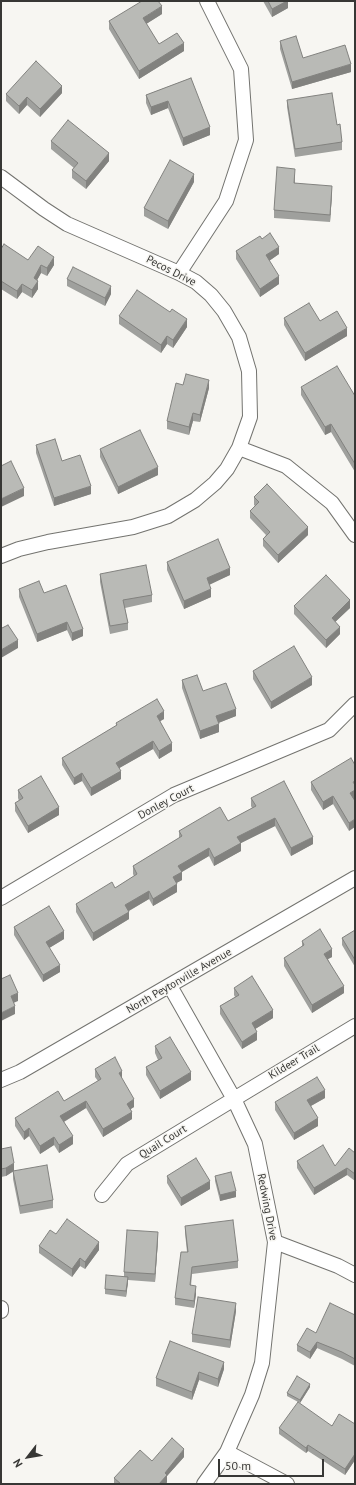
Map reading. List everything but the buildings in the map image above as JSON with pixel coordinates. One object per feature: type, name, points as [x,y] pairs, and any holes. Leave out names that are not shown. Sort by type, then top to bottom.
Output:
[{"type":"street","points":[[179,273],[226,201],[246,140],[241,69],[207,1]]},
{"type":"street","name":"Pecos Drive","points":[[1,177],[67,224],[179,273],[196,282],[211,295],[224,311],[239,337],[249,371],[250,417],[239,448],[227,469],[215,484],[195,500],[168,516],[133,526],[19,549],[1,556]]},
{"type":"street","points":[[239,448],[286,466],[332,503],[355,535]]},
{"type":"street","name":"Donley Court","points":[[1,898],[174,795],[330,730],[355,704]]},
{"type":"street","name":"North Peytonville Avenue","points":[[1,1080],[20,1072],[355,878]]},
{"type":"street","name":"Redwing Drive","points":[[170,986],[234,1099],[255,1144],[275,1242],[262,1363],[252,1395],[227,1452],[204,1484]]},
{"type":"street","name":"Kildeer Trail","points":[[234,1099],[355,1026]]},
{"type":"street","name":"Quail Court","points":[[102,1195],[127,1164],[234,1099]]},
{"type":"street","points":[[275,1242],[355,1274]]},
{"type":"street","points":[[227,1452],[287,1484]]}]
